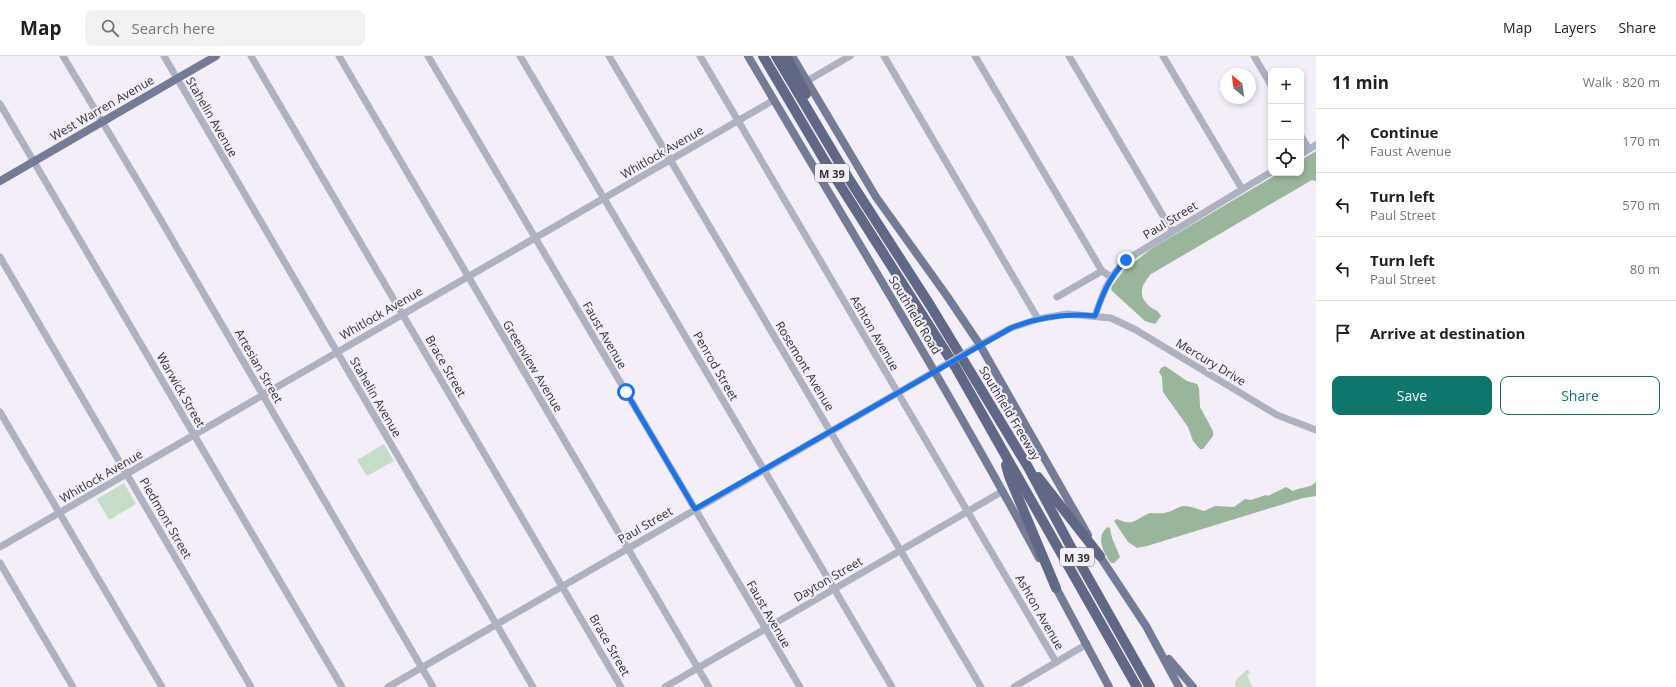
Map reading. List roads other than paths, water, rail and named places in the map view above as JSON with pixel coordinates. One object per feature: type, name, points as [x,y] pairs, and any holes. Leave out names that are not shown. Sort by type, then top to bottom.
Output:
[{"type":"highway","points":[[756,56],[808,132]]},
{"type":"highway","name":"Southfield Freeway","points":[[763,56],[826,163],[956,368],[1137,687]]},
{"type":"highway","name":"Southfield Freeway","points":[[776,56],[849,179],[930,305],[1028,467],[1150,687]]},
{"type":"highway","points":[[786,56],[823,126],[830,146]]},
{"type":"highway","points":[[1002,449],[1009,476],[1056,588]]},
{"type":"highway","points":[[1028,467],[1043,483],[1100,556]]},
{"type":"main road","name":"West Warren Avenue","points":[[0,181],[216,56]]},
{"type":"main road","name":"Southfield Road","points":[[748,56],[937,370],[1099,668]]},
{"type":"main road","points":[[792,56],[876,198],[947,296],[1100,556],[1168,658],[1193,687]]},
{"type":"main road","points":[[1146,626],[1179,687]]},
{"type":"main road","points":[[1099,668],[1105,687]]},
{"type":"main road","points":[[1099,668],[1110,687]]},
{"type":"street","name":"Artesian Street","points":[[64,56],[434,687]]},
{"type":"street","name":"Stahelin Avenue","points":[[164,56],[533,687]]},
{"type":"street","name":"Brace Street","points":[[251,56],[621,687]]},
{"type":"street","name":"Greenview Avenue","points":[[339,56],[709,687]]},
{"type":"street","name":"Faust Avenue","points":[[428,56],[800,687]]},
{"type":"street","name":"Penrod Street","points":[[520,56],[892,687]]},
{"type":"street","name":"Rosemont Avenue","points":[[609,56],[981,687]]},
{"type":"street","name":"Ashton Avenue","points":[[700,56],[1056,662]]},
{"type":"street","points":[[807,81],[850,56]]},
{"type":"street","points":[[884,56],[1038,319]]},
{"type":"street","points":[[975,56],[1102,271],[1111,277]]},
{"type":"street","points":[[1069,56],[1172,231]]},
{"type":"street","points":[[1163,56],[1242,189]]},
{"type":"street","points":[[1254,56],[1268,80]]},
{"type":"street","name":"Whitlock Avenue","points":[[0,547],[262,394],[774,100]]},
{"type":"street","name":"Warwick Street","points":[[0,104],[342,687]]},
{"type":"street","points":[[1303,140],[1309,149]]},
{"type":"street","points":[[1304,152],[1316,145]]},
{"type":"street","name":"Paul Street","points":[[388,687],[897,392],[1011,328],[1038,319],[1066,314],[1095,316],[1107,284],[1111,277],[1126,260],[1268,174]]},
{"type":"street","name":"Piedmont Street","points":[[0,258],[251,687]]},
{"type":"street","points":[[1057,297],[1102,271]]},
{"type":"street","name":"Mercury Drive","points":[[1095,316],[1111,318],[1136,330],[1277,415],[1316,430]]},
{"type":"street","points":[[0,412],[162,687]]},
{"type":"street","name":"Dayton Street","points":[[665,687],[1003,491]]},
{"type":"street","points":[[0,563],[73,687]]},
{"type":"street","points":[[1014,687],[1087,644]]}]
